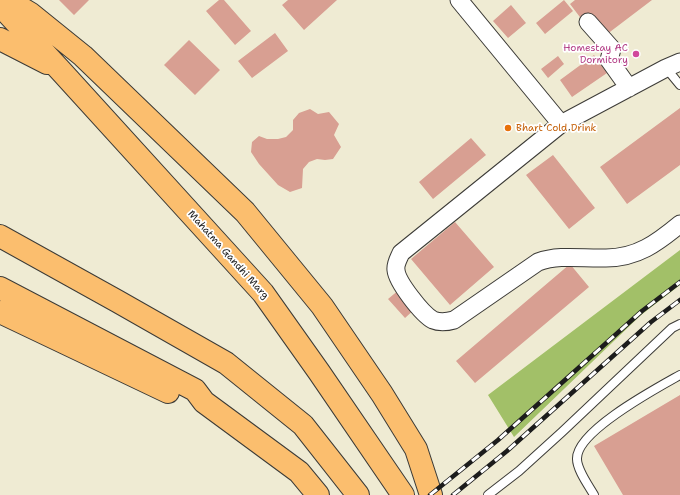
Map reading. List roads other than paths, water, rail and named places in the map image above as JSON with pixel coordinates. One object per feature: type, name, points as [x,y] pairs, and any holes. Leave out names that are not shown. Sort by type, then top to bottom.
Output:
[{"type":"highway","points":[[8,0],[31,14],[83,56],[245,212],[322,306],[382,394],[416,449],[431,495]]},
{"type":"highway","name":"Mahatma Gandhi Marg","points":[[0,6],[62,71],[263,293],[319,372],[402,495]]},
{"type":"highway","name":"Mahatma Gandhi Marg","points":[[0,39],[62,71]]},
{"type":"highway","points":[[0,236],[226,363],[303,425],[355,492]]},
{"type":"highway","points":[[0,288],[195,390],[204,402],[299,472],[318,495]]},
{"type":"highway","points":[[0,312],[181,398],[204,402]]},
{"type":"street","points":[[459,0],[561,124]]},
{"type":"street","points":[[588,22],[612,50],[608,60],[629,88]]},
{"type":"street","points":[[673,65],[561,124],[401,253],[395,269],[401,283],[419,306],[432,319],[445,322],[454,320],[538,262],[545,260],[587,257],[606,258],[632,254],[646,249],[680,224]]},
{"type":"lane","points":[[673,65],[680,85]]},
{"type":"lane","points":[[488,495],[519,470],[672,328],[680,324]]},
{"type":"lane","points":[[594,495],[579,467],[577,458],[580,448],[585,440],[614,414],[680,375]]},
{"type":"railway","points":[[430,495],[498,440],[642,311],[680,282]]},
{"type":"railway","points":[[453,495],[507,451],[651,322],[680,300]]},
{"type":"place","name":"Homestay AC Dormitory","points":[[636,54]]},
{"type":"place","name":"Bhart Cold Drink","points":[[508,128]]}]
